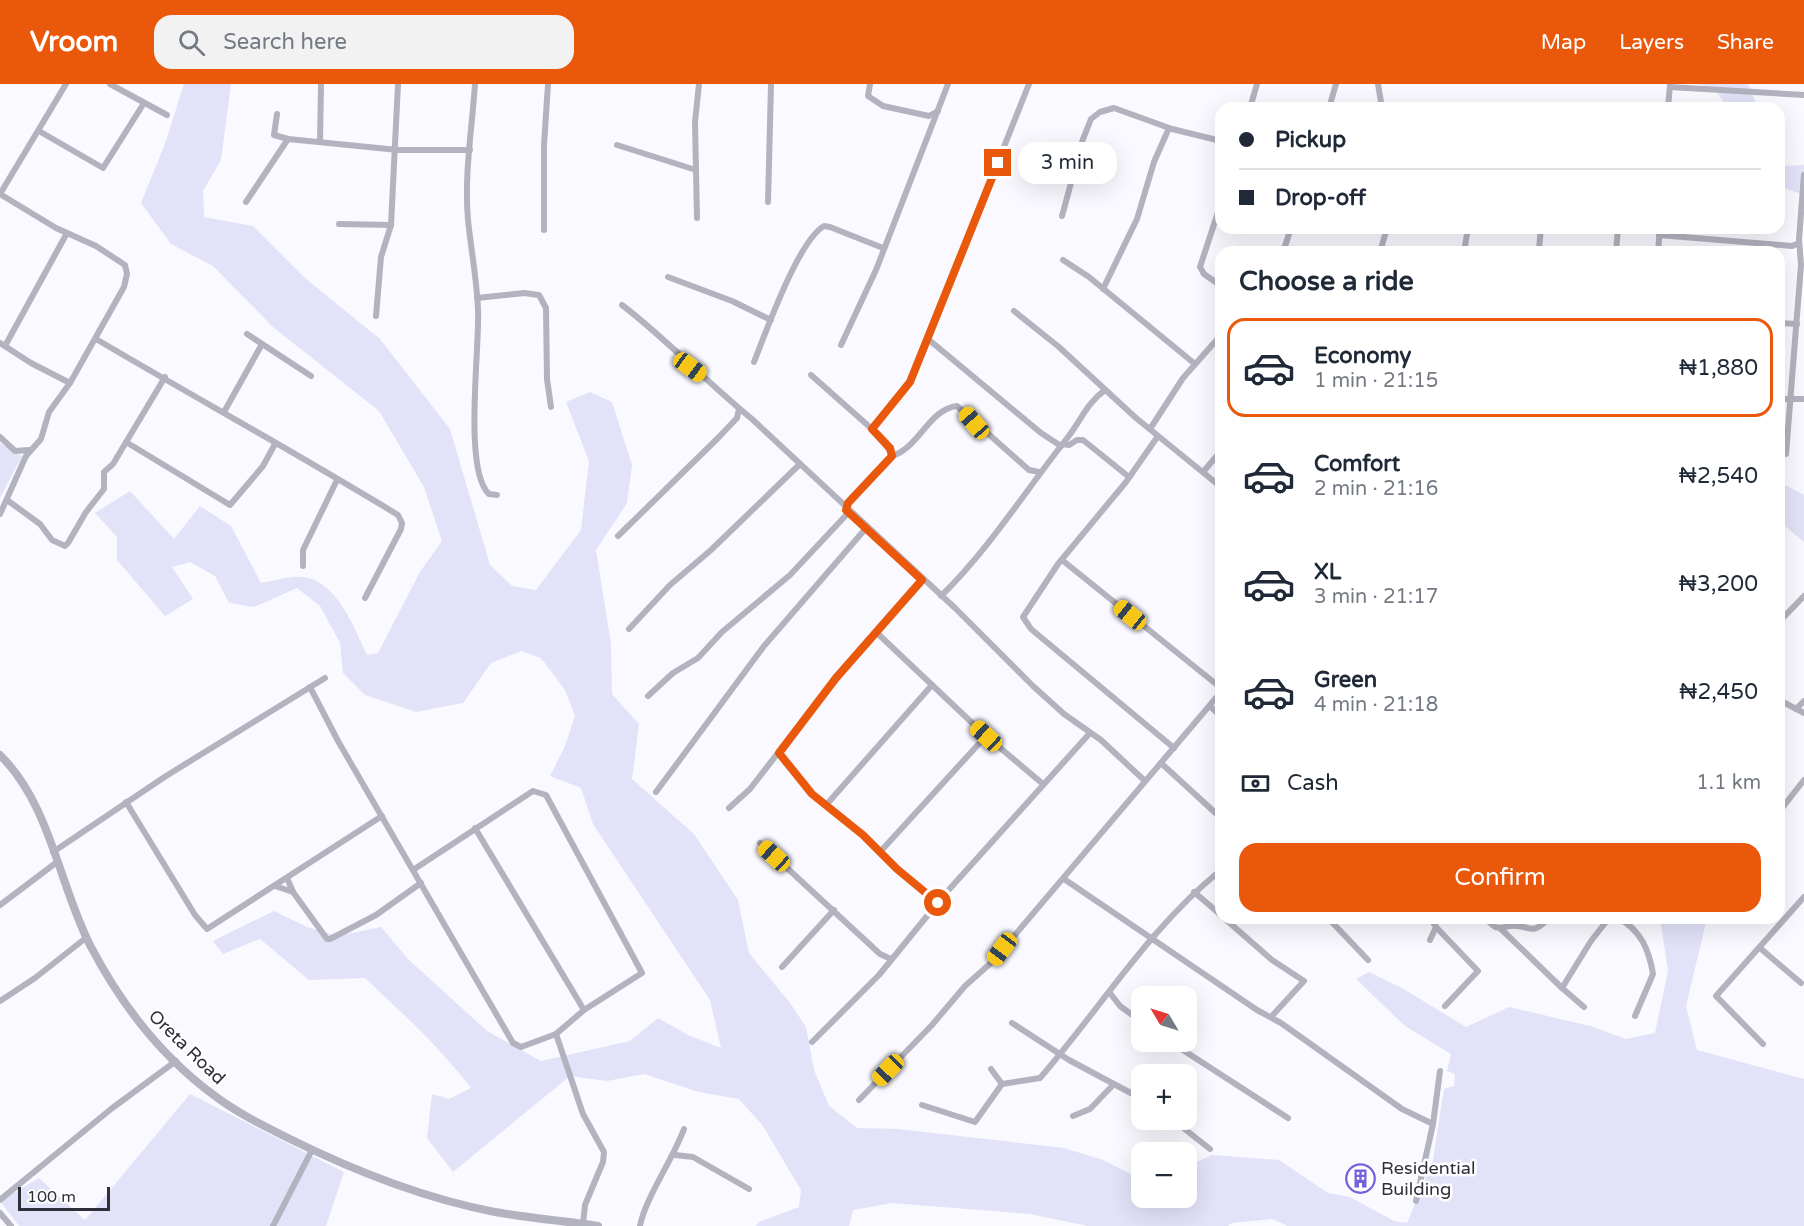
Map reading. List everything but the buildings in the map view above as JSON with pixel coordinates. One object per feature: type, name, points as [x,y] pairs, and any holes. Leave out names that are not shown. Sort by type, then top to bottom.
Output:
[{"type":"street","points":[[0,514],[29,450],[41,439],[49,412],[96,339],[124,287],[127,268],[96,246],[67,233],[0,194],[66,84]]},
{"type":"street","points":[[110,84],[167,115]]},
{"type":"street","points":[[320,142],[321,84]]},
{"type":"street","points":[[375,316],[381,257],[391,225],[398,84]]},
{"type":"street","points":[[475,84],[468,219],[477,298],[478,361],[473,411],[475,446],[483,487],[489,494],[497,495]]},
{"type":"street","points":[[544,230],[544,145],[548,84]]},
{"type":"street","points":[[697,218],[695,122],[699,84]]},
{"type":"street","points":[[768,202],[771,84]]},
{"type":"street","points":[[870,84],[868,96],[879,105],[929,116],[938,111]]},
{"type":"street","points":[[841,345],[876,270],[948,84]]},
{"type":"street","points":[[872,429],[907,389],[1029,84]]},
{"type":"street","points":[[1252,102],[1257,84]]},
{"type":"street","points":[[1331,102],[1336,84]]},
{"type":"street","points":[[1378,84],[1381,102]]},
{"type":"street","points":[[1669,102],[1670,85],[1804,96]]},
{"type":"street","points":[[39,131],[103,168],[144,103]]},
{"type":"street","points":[[1062,216],[1083,139],[1095,115],[1114,108],[1169,128],[1215,140]]},
{"type":"street","points":[[277,114],[273,135],[288,139],[396,150],[470,150]]},
{"type":"street","points":[[929,116],[933,122]]},
{"type":"street","points":[[1103,289],[1106,278],[1118,262],[1137,219],[1154,162],[1169,128]]},
{"type":"street","points":[[246,202],[288,139]]},
{"type":"street","points":[[617,145],[696,170]]},
{"type":"street","points":[[1786,454],[1797,324],[1800,253],[1796,245],[1804,175]]},
{"type":"street","points":[[1215,221],[1200,267],[1204,274],[1215,282]]},
{"type":"street","points":[[339,224],[391,225]]},
{"type":"street","points":[[754,362],[803,247],[820,228],[830,227],[883,248]]},
{"type":"street","points":[[67,233],[2,344],[70,382]]},
{"type":"street","points":[[1681,234],[1796,245]]},
{"type":"street","points":[[1063,260],[1094,281],[1194,364]]},
{"type":"street","points":[[668,277],[732,301],[771,320]]},
{"type":"street","points":[[1094,281],[1106,278]]},
{"type":"street","points":[[477,298],[524,294],[539,296],[546,308],[547,379],[551,407]]},
{"type":"street","points":[[622,305],[652,328],[686,364],[708,380],[846,507],[1033,686],[1145,781]]},
{"type":"street","points":[[1014,311],[1059,347],[1158,436],[1215,482]]},
{"type":"street","points":[[1785,323],[1797,324]]},
{"type":"street","points":[[247,334],[311,376]]},
{"type":"street","points":[[96,339],[165,377],[398,515],[402,523],[365,598]]},
{"type":"street","points":[[928,339],[1041,433],[1062,445],[1069,446],[1077,440],[1083,441],[1129,477]]},
{"type":"street","points":[[1150,429],[1164,404],[1194,364],[1215,343]]},
{"type":"street","points":[[224,412],[262,344]]},
{"type":"street","points":[[811,375],[872,429],[890,448],[892,456]]},
{"type":"street","points":[[7,500],[40,524],[52,540],[65,546],[76,532],[86,512],[105,489],[104,472],[113,464],[165,377]]},
{"type":"street","points":[[941,596],[994,536],[1062,445],[1088,405],[1105,390]]},
{"type":"street","points":[[1785,398],[1791,396],[1802,399]]},
{"type":"street","points":[[648,696],[673,673],[698,658],[722,632],[781,584],[831,534],[846,507],[892,456],[905,450],[942,412],[957,406],[1029,470],[1040,472]]},
{"type":"street","points":[[737,418],[739,409]]},
{"type":"street","points":[[618,536],[737,418],[746,415]]},
{"type":"street","points":[[1158,436],[1129,477],[1062,560],[1026,612],[1024,620],[1039,637],[1174,748]]},
{"type":"street","points":[[0,437],[15,451],[29,450]]},
{"type":"street","points":[[126,442],[230,505],[263,466],[275,444]]},
{"type":"street","points":[[1203,471],[1215,458]]},
{"type":"street","points":[[628,629],[670,585],[748,515],[799,465]]},
{"type":"street","points":[[303,567],[301,557],[308,538],[337,480]]},
{"type":"street","points":[[656,792],[764,646],[867,527]]},
{"type":"street","points":[[1062,560],[1215,685]]},
{"type":"street","points":[[729,808],[750,789],[836,678],[922,580]]},
{"type":"street","points":[[1785,616],[1804,596]]},
{"type":"street","points":[[876,632],[986,736],[1043,784]]},
{"type":"street","points":[[53,852],[126,802],[325,678]]},
{"type":"street","points":[[827,804],[932,685]]},
{"type":"street","points":[[310,687],[420,883],[513,1043],[521,1047],[527,1046],[555,1034],[584,1010],[639,976],[642,969],[546,795],[533,791],[413,870]]},
{"type":"street","points":[[859,1100],[932,1025],[965,986],[992,962],[1215,699]]},
{"type":"street","points":[[1796,709],[1804,701]]},
{"type":"street","points":[[1785,703],[1804,713]]},
{"type":"street","points":[[1210,706],[1215,711]]},
{"type":"street","points":[[812,1042],[879,975],[938,903],[1090,733]]},
{"type":"street","points":[[880,852],[986,736]]},
{"type":"street","points":[[779,753],[801,783],[938,903]]},
{"type":"street","name":"Oreta Road","points":[[0,755],[13,768],[34,806],[87,937],[110,982],[138,1022],[215,1096],[312,1150],[409,1190],[495,1212],[598,1226]]},
{"type":"street","points":[[1161,763],[1215,812]]},
{"type":"street","points":[[1785,804],[1804,780]]},
{"type":"street","points":[[126,802],[203,927],[213,927],[382,816]]},
{"type":"street","points":[[475,828],[584,1010]]},
{"type":"street","points":[[760,843],[880,954],[891,959]]},
{"type":"street","points":[[0,905],[57,862]]},
{"type":"street","points":[[922,1105],[975,1122],[1002,1084],[1040,1078],[1110,993],[1152,937],[1194,892],[1215,875]]},
{"type":"street","points":[[287,878],[293,892],[322,935],[330,939],[376,915],[420,883]]},
{"type":"street","points":[[1064,879],[1096,903],[1152,937],[1271,1017],[1402,1109],[1433,1124]]},
{"type":"street","points":[[275,886],[293,892]]},
{"type":"street","points":[[1194,892],[1215,911]]},
{"type":"street","points":[[1785,919],[1804,897]]},
{"type":"street","points":[[782,967],[834,910]]},
{"type":"street","points":[[1230,924],[1272,960],[1304,981],[1271,1017]]},
{"type":"street","points":[[1334,924],[1368,960]]},
{"type":"street","points":[[1434,924],[1478,971],[1445,1006]]},
{"type":"street","points":[[1493,924],[1584,1006]]},
{"type":"street","points":[[1501,929],[1511,926],[1533,930],[1539,929],[1544,924]]},
{"type":"street","points":[[1562,988],[1604,924]]},
{"type":"street","points":[[1627,924],[1644,943],[1653,974],[1653,980],[1635,1016]]},
{"type":"street","points":[[1763,1044],[1716,996],[1781,924]]},
{"type":"street","points":[[1430,940],[1436,927]]},
{"type":"street","points":[[0,1001],[35,978],[87,937]]},
{"type":"street","points":[[1760,948],[1801,983]]},
{"type":"street","points":[[1110,993],[1120,1006],[1131,1014]]},
{"type":"street","points":[[1012,1023],[1131,1094]]},
{"type":"street","points":[[555,1034],[584,1114],[604,1152],[603,1162],[585,1204],[583,1224]]},
{"type":"street","points":[[1186,1052],[1288,1118]]},
{"type":"street","points":[[0,1200],[111,1109],[176,1061]]},
{"type":"street","points":[[991,1069],[1002,1084]]},
{"type":"street","points":[[1416,1201],[1433,1124],[1440,1071]]},
{"type":"street","points":[[1073,1116],[1090,1110],[1113,1085]]},
{"type":"street","points":[[640,1226],[643,1214],[675,1155],[684,1129]]},
{"type":"street","points":[[1186,1130],[1209,1149]]},
{"type":"street","points":[[273,1226],[312,1150]]},
{"type":"street","points":[[675,1155],[693,1157],[749,1189]]},
{"type":"street","points":[[0,1213],[11,1226]]},
{"type":"shaded area","points":[[184,84],[231,84],[221,160],[203,191],[204,217],[253,226],[305,278],[380,339],[450,429],[490,565],[512,586],[536,590],[581,530],[589,461],[566,402],[590,392],[612,402],[632,465],[627,503],[596,550],[611,644],[612,694],[639,724],[632,779],[694,834],[738,900],[749,953],[790,1003],[806,1027],[814,1070],[829,1106],[857,1128],[898,1129],[1064,1148],[1103,1160],[1131,1174],[1131,1208],[1197,1208],[1197,1162],[1212,1155],[1279,1160],[1328,1193],[1350,1197],[1394,1221],[1407,1223],[1433,1160],[1444,1089],[1454,1086],[1455,1074],[1447,1071],[1451,1054],[1405,1026],[1356,979],[1369,972],[1402,988],[1466,1027],[1509,1007],[1590,1026],[1626,1039],[1655,1033],[1668,971],[1661,924],[1706,924],[1686,1006],[1697,1050],[1804,1079],[1804,1226],[1288,1226],[1272,1219],[1232,1223],[1228,1226],[1088,1226],[1030,1214],[892,1203],[853,1210],[849,1226],[756,1226],[759,1222],[799,1207],[801,1190],[763,1126],[739,1099],[699,1092],[644,1074],[607,1081],[570,1076],[453,1172],[427,1138],[432,1094],[449,1099],[471,1088],[447,1059],[407,1018],[365,978],[309,980],[260,939],[223,954],[213,941],[274,911],[307,927],[337,936],[381,927],[408,959],[487,1031],[541,1061],[630,1041],[658,1018],[688,1035],[721,1048],[710,1000],[593,824],[581,788],[550,776],[565,746],[575,716],[565,690],[541,658],[521,651],[491,663],[463,703],[416,712],[365,695],[343,673],[340,643],[320,606],[297,588],[254,607],[229,603],[215,576],[190,562],[172,567],[193,599],[165,616],[117,560],[117,537],[95,513],[130,491],[174,539],[200,506],[231,526],[261,583],[302,577],[314,580],[325,587],[343,607],[367,655],[378,653],[420,572],[442,541],[424,487],[379,411],[273,327],[213,266],[171,244],[141,203],[165,144]]},
{"type":"shaded area","points":[[1696,84],[1748,84],[1756,102],[1724,102],[1713,87]]},
{"type":"shaded area","points":[[1804,165],[1804,195],[1785,188],[1785,166]]},
{"type":"shaded area","points":[[0,443],[22,456],[0,498]]},
{"type":"shaded area","points":[[1785,485],[1804,495],[1804,542],[1785,526]]},
{"type":"shaded area","points":[[190,1094],[344,1172],[326,1226],[19,1226],[0,1201],[39,1178],[85,1220]]},
{"type":"place","name":"Residential Building","points":[[1360,1178]]},
{"type":"route","points":[[938,903],[897,869],[863,835],[812,794],[779,753],[836,678],[922,580],[897,554],[846,510],[848,503],[892,456],[890,448],[872,429],[907,389],[998,163]]}]
